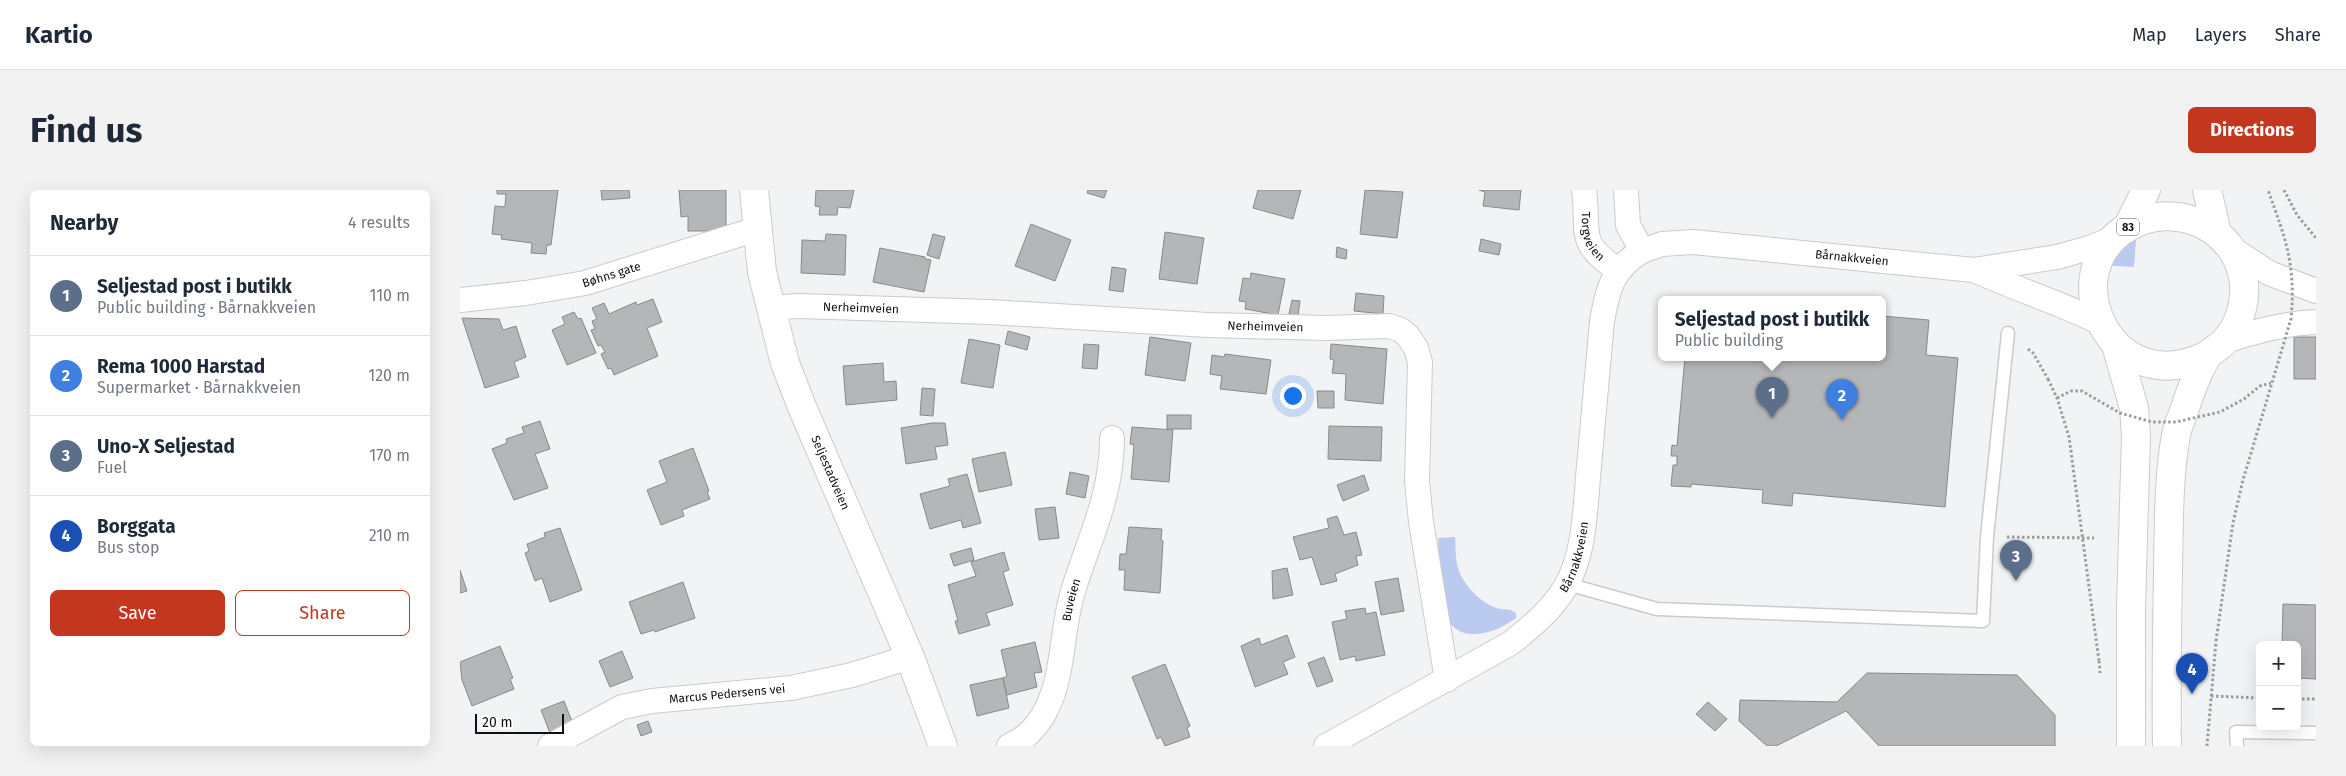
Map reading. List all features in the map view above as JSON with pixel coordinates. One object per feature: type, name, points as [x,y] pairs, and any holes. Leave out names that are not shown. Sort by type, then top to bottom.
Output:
[{"type":"main road","name":"Seljestadveien","points":[[754,190],[762,272],[785,363],[802,407],[910,657],[944,746]]},
{"type":"main road","name":"83","points":[[2131,746],[2131,607],[2136,436],[2134,408],[2109,334],[2094,298],[2094,282],[2100,260],[2122,232],[2146,190]]},
{"type":"main road","points":[[2167,746],[2166,663],[2171,483],[2176,434],[2189,396],[2217,348],[2240,316],[2244,301],[2242,272],[2224,241],[2207,190]]},
{"type":"main road","name":"83","points":[[2122,232],[2151,218],[2176,216],[2191,219],[2224,241]]},
{"type":"main road","points":[[2109,334],[2138,360],[2162,366],[2184,365],[2217,348]]},
{"type":"street","name":"Torgveien","points":[[1584,190],[1587,241],[1600,258],[1618,270]]},
{"type":"street","points":[[1626,190],[1628,225],[1642,251]]},
{"type":"street","name":"Bøhns gate","points":[[460,300],[526,293],[585,283],[757,228]]},
{"type":"street","name":"Bårnakkveien","points":[[1326,746],[1511,643],[1537,623],[1554,605],[1567,584],[1577,560],[1583,523],[1602,321],[1608,292],[1618,270],[1628,260],[1642,251],[1662,244],[1693,242],[1974,270],[2057,257],[2089,248],[2122,232]]},
{"type":"street","points":[[2224,241],[2269,273],[2316,291]]},
{"type":"street","name":"Bårnakkveien","points":[[1974,270],[2022,291],[2069,307],[2109,334]]},
{"type":"street","name":"Nerheimveien","points":[[770,308],[798,306],[990,312],[1218,325],[1326,328],[1378,325],[1401,330],[1416,348],[1420,362],[1417,480],[1421,522],[1447,680]]},
{"type":"street","points":[[2217,348],[2263,329],[2292,323],[2316,322]]},
{"type":"street","name":"Buveien","points":[[1009,746],[1034,729],[1046,710],[1053,692],[1074,588],[1101,512],[1112,456],[1112,438]]},
{"type":"street","name":"Marcus Pedersens vei","points":[[550,746],[622,707],[652,701],[791,688],[852,675],[910,657]]},
{"type":"lane","points":[[1567,584],[1656,609],[1983,621],[1987,537],[2008,333]]},
{"type":"lane","points":[[2237,746],[2236,732],[2316,733]]},
{"type":"path","points":[[2207,746],[2216,641],[2235,514],[2254,435],[2288,332],[2294,294],[2287,242],[2268,190]]},
{"type":"path","points":[[2284,190],[2297,215],[2316,238]]},
{"type":"path","points":[[2008,333],[2033,353],[2057,398],[2069,437],[2099,661]]},
{"type":"path","points":[[2057,398],[2071,391],[2082,391],[2120,413],[2152,422],[2176,422],[2220,412],[2244,399],[2260,386],[2272,383]]},
{"type":"path","points":[[1987,537],[2094,538]]},
{"type":"path","points":[[2211,696],[2256,698]]},
{"type":"path","points":[[2301,699],[2316,699]]},
{"type":"shaded area","points":[[2137,227],[2134,267],[2098,265]]},
{"type":"shaded area","points":[[1455,537],[1458,568],[1467,586],[1489,605],[1513,611],[1516,613],[1516,618],[1498,628],[1478,634],[1460,631],[1452,625],[1446,616],[1442,600],[1438,538]]},
{"type":"building","points":[[497,190],[558,190],[551,245],[547,245],[546,254],[531,253],[532,243],[501,239],[502,235],[492,234],[495,206],[505,207],[506,194],[497,194]]},
{"type":"building","points":[[601,190],[629,190],[630,198],[602,200]]},
{"type":"building","points":[[679,190],[726,190],[726,231],[688,231],[688,216],[681,217]]},
{"type":"building","points":[[816,190],[854,190],[850,208],[838,207],[837,215],[819,215],[820,207],[815,206]]},
{"type":"building","points":[[1088,190],[1107,190],[1104,198],[1087,193]]},
{"type":"building","points":[[1258,190],[1301,190],[1293,219],[1253,208]]},
{"type":"building","points":[[1365,190],[1403,192],[1397,238],[1360,234]]},
{"type":"building","points":[[1479,190],[1521,190],[1519,210],[1483,206],[1485,192]]},
{"type":"building","points":[[1031,224],[1071,240],[1055,281],[1015,266]]},
{"type":"building","points":[[1165,232],[1204,238],[1197,284],[1159,279]]},
{"type":"building","points":[[826,234],[846,235],[845,275],[801,273],[802,240],[825,241]]},
{"type":"building","points":[[933,234],[945,237],[939,259],[927,255]]},
{"type":"building","points":[[1481,239],[1501,244],[1499,255],[1479,251]]},
{"type":"building","points":[[1337,247],[1347,250],[1346,259],[1336,257]]},
{"type":"building","points":[[880,248],[925,257],[925,259],[931,260],[924,292],[873,282]]},
{"type":"building","points":[[1112,267],[1126,269],[1123,292],[1109,290]]},
{"type":"building","points":[[1251,273],[1285,279],[1278,315],[1245,309],[1246,302],[1239,301],[1243,278],[1250,279]]},
{"type":"building","points":[[1356,293],[1384,296],[1383,314],[1354,311]]},
{"type":"building","points":[[653,299],[662,322],[647,328],[658,356],[614,375],[611,368],[608,369],[601,354],[605,352],[601,345],[598,346],[591,330],[595,329],[592,321],[597,319],[592,308],[604,303],[609,314],[636,302],[637,305]]},
{"type":"building","points":[[1292,300],[1300,301],[1298,316],[1289,314]]},
{"type":"building","points":[[574,312],[578,319],[581,318],[596,353],[567,365],[552,330],[565,324],[562,317]]},
{"type":"building","points":[[1886,316],[1929,320],[1926,355],[1958,358],[1945,507],[1793,493],[1792,506],[1762,503],[1763,490],[1691,484],[1691,487],[1671,486],[1673,465],[1677,465],[1677,456],[1671,456],[1672,445],[1677,446],[1685,361],[1886,361]]},
{"type":"building","points":[[462,318],[499,319],[503,330],[516,326],[526,357],[514,362],[519,377],[485,388]]},
{"type":"building","points":[[1008,331],[1030,337],[1027,350],[1005,344]]},
{"type":"building","points":[[1150,337],[1191,343],[1185,381],[1145,375]]},
{"type":"building","points":[[2294,337],[2316,337],[2316,379],[2294,379]]},
{"type":"building","points":[[969,339],[1000,345],[993,388],[961,383]]},
{"type":"building","points":[[1084,344],[1099,345],[1097,369],[1082,368]]},
{"type":"building","points":[[1331,344],[1387,349],[1383,404],[1345,400],[1346,374],[1332,373],[1334,360],[1330,359]]},
{"type":"building","points":[[1225,354],[1271,360],[1266,394],[1220,389],[1222,376],[1210,374],[1212,355],[1224,357]]},
{"type":"building","points":[[883,363],[884,382],[896,381],[897,400],[846,405],[843,366]]},
{"type":"building","points":[[922,388],[935,389],[933,416],[920,415]]},
{"type":"building","points":[[1317,391],[1334,391],[1334,408],[1318,408]]},
{"type":"building","points":[[1167,415],[1191,415],[1191,429],[1167,429]]},
{"type":"building","points":[[540,421],[550,449],[535,454],[548,488],[514,500],[492,449],[507,443],[506,439],[524,433],[522,427]]},
{"type":"building","points":[[945,423],[948,445],[935,447],[937,459],[906,464],[901,428]]},
{"type":"building","points":[[1329,426],[1382,427],[1381,461],[1328,459]]},
{"type":"building","points":[[1132,427],[1173,430],[1169,482],[1131,479],[1134,445],[1130,444]]},
{"type":"building","points":[[693,448],[709,491],[707,492],[710,499],[682,510],[684,516],[661,525],[647,490],[667,482],[659,461]]},
{"type":"building","points":[[1005,452],[1012,485],[979,492],[972,459]]},
{"type":"building","points":[[1070,472],[1089,476],[1085,498],[1066,494]]},
{"type":"building","points":[[967,474],[981,523],[963,528],[961,520],[930,529],[920,494],[950,486],[948,479]]},
{"type":"building","points":[[1364,475],[1369,490],[1343,501],[1337,485]]},
{"type":"building","points":[[1055,507],[1059,538],[1039,540],[1035,509]]},
{"type":"building","points":[[1337,516],[1344,535],[1356,532],[1362,555],[1356,556],[1358,565],[1335,574],[1337,581],[1321,585],[1312,557],[1300,560],[1293,537],[1329,528],[1327,519]]},
{"type":"building","points":[[1129,527],[1162,529],[1160,593],[1124,590],[1125,570],[1119,570],[1120,554],[1126,554]]},
{"type":"building","points":[[560,528],[582,590],[550,602],[542,578],[535,581],[525,553],[529,551],[527,544],[545,537],[544,533]]},
{"type":"building","points":[[971,548],[974,560],[954,566],[950,554]]},
{"type":"building","points":[[1004,552],[1009,570],[1003,572],[1013,605],[986,613],[990,625],[959,634],[955,621],[958,621],[948,585],[976,576],[971,562]]},
{"type":"building","points":[[1287,568],[1293,595],[1273,599],[1272,571]]},
{"type":"building","points":[[460,570],[467,591],[460,593]]},
{"type":"building","points":[[1398,578],[1404,611],[1381,615],[1375,582]]},
{"type":"building","points":[[683,582],[695,618],[655,632],[654,630],[641,634],[629,602]]},
{"type":"building","points":[[2283,604],[2316,605],[2316,679],[2301,678],[2301,641],[2282,641]]},
{"type":"building","points":[[1365,608],[1366,614],[1376,612],[1385,655],[1356,661],[1355,656],[1340,660],[1332,622],[1347,619],[1345,611]]},
{"type":"building","points":[[1287,635],[1295,657],[1283,662],[1288,674],[1255,687],[1241,646],[1259,638],[1261,645]]},
{"type":"building","points":[[1035,642],[1042,672],[1034,673],[1037,687],[1007,695],[1003,678],[1007,676],[1001,650]]},
{"type":"building","points":[[500,646],[513,678],[510,679],[514,689],[472,706],[462,680],[460,662]]},
{"type":"building","points":[[622,651],[633,678],[610,687],[599,661]]},
{"type":"building","points":[[1324,657],[1333,681],[1317,687],[1308,663]]},
{"type":"building","points":[[1165,664],[1190,726],[1187,728],[1190,737],[1165,746],[1161,737],[1157,739],[1132,677]]},
{"type":"building","points":[[1867,673],[2017,675],[2055,715],[2055,746],[1879,746],[1846,711],[1776,746],[1767,746],[1739,721],[1740,700],[1837,702]]},
{"type":"building","points":[[1003,678],[1009,708],[977,716],[970,685]]},
{"type":"building","points":[[564,701],[573,724],[550,733],[541,710]]},
{"type":"building","points":[[1708,702],[1727,719],[1715,731],[1696,714]]},
{"type":"building","points":[[648,721],[652,732],[641,736],[637,725]]},
{"type":"place","name":"Seljestad post i butikk","points":[[1772,418]]},
{"type":"place","name":"Rema 1000 Harstad","points":[[1842,420]]},
{"type":"place","name":"Uno-X Seljestad","points":[[2016,581]]},
{"type":"place","name":"Borggata","points":[[2192,694]]}]
